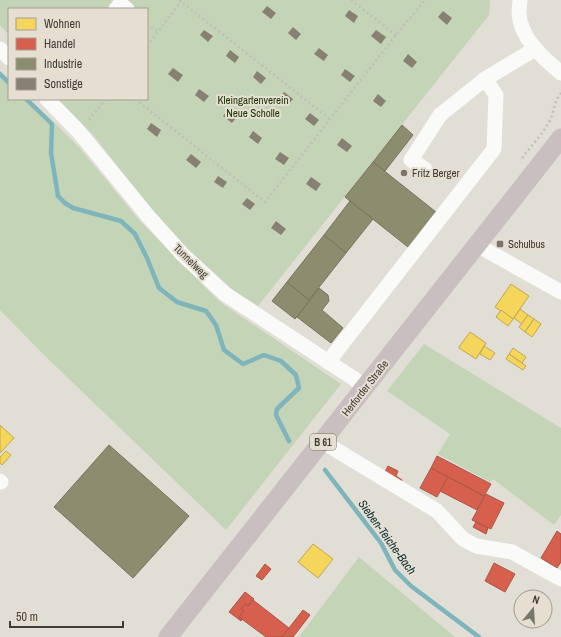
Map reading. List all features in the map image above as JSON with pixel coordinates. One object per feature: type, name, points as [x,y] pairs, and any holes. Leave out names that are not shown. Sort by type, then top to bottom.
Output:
[{"type":"main road","name":"Herforder Straße","points":[[168,637],[366,388],[561,138]]},
{"type":"street","points":[[520,0],[519,13],[524,34],[535,49],[561,73]]},
{"type":"street","points":[[117,8],[120,4],[126,8]]},
{"type":"street","points":[[425,169],[411,160],[440,115],[485,79],[535,49]]},
{"type":"street","points":[[328,362],[494,149],[496,95],[485,79]]},
{"type":"street","name":"Tunnelweg","points":[[49,100],[79,132],[148,216],[182,254],[225,294],[366,388]]},
{"type":"street","points":[[477,245],[561,292]]},
{"type":"street","points":[[323,442],[437,511],[463,539],[476,546],[512,552],[561,578]]},
{"type":"path","points":[[351,0],[396,35]]},
{"type":"path","points":[[136,100],[266,202],[425,0]]},
{"type":"path","points":[[148,45],[181,1],[330,119]]},
{"type":"path","points":[[148,25],[158,32]]},
{"type":"path","points":[[549,122],[555,109],[556,100],[561,93]]},
{"type":"path","points":[[79,132],[105,100]]},
{"type":"green space","name":"Kleingartenverein Neue Scholle","points":[[0,0],[490,0],[489,15],[258,306],[232,289],[190,251],[153,211],[93,135],[59,100],[148,100],[148,8],[8,8],[8,34],[0,25]]},
{"type":"green space","points":[[0,71],[8,78],[8,100],[31,100],[79,147],[140,221],[220,302],[341,384],[226,530],[42,353],[0,310]]},
{"type":"green space","points":[[424,344],[561,428],[561,515],[554,525],[493,479],[490,482],[438,454],[450,434],[387,391]]},
{"type":"green space","points":[[359,557],[455,637],[299,637]]},
{"type":"building: Wohnen","points":[[511,284],[529,296],[513,319],[495,307]]},
{"type":"building: Wohnen","points":[[520,309],[528,315],[522,324],[514,318]]},
{"type":"building: Wohnen","points":[[501,310],[513,319],[508,326],[496,317]]},
{"type":"building: Wohnen","points":[[528,315],[534,319],[525,332],[519,327]]},
{"type":"building: Wohnen","points":[[534,319],[541,324],[532,337],[525,332]]},
{"type":"building: Wohnen","points":[[470,332],[486,343],[476,359],[459,348]]},
{"type":"building: Wohnen","points":[[484,346],[495,353],[490,360],[480,354]]},
{"type":"building: Wohnen","points":[[513,348],[526,357],[522,363],[509,354]]},
{"type":"building: Wohnen","points":[[509,354],[526,366],[523,370],[506,359]]},
{"type":"building: Wohnen","points":[[0,425],[14,438],[0,453]]},
{"type":"building: Wohnen","points":[[6,451],[11,455],[2,465],[0,463],[0,457]]},
{"type":"building: Wohnen","points":[[313,544],[333,559],[318,578],[298,562]]},
{"type":"building: Handel","points":[[437,456],[491,484],[484,496],[431,468]]},
{"type":"building: Handel","points":[[388,466],[398,471],[396,476],[402,480],[400,485],[383,476]]},
{"type":"building: Handel","points":[[431,468],[448,477],[437,497],[420,488]]},
{"type":"building: Handel","points":[[448,477],[484,496],[477,510],[440,491]]},
{"type":"building: Handel","points":[[486,494],[504,503],[491,529],[472,520]]},
{"type":"building: Handel","points":[[476,522],[488,528],[486,534],[473,527]]},
{"type":"building: Handel","points":[[557,531],[561,534],[561,562],[557,568],[541,558]]},
{"type":"building: Handel","points":[[494,563],[515,574],[505,592],[485,581]]},
{"type":"building: Handel","points":[[265,564],[271,569],[262,580],[256,576]]},
{"type":"building: Handel","points":[[245,592],[254,599],[248,606],[245,604],[241,609],[244,611],[239,617],[243,619],[241,621],[229,612]]},
{"type":"building: Handel","points":[[253,600],[289,628],[282,637],[266,637],[239,617],[244,611],[241,609],[245,604],[248,606]]},
{"type":"building: Handel","points":[[303,610],[310,615],[293,637],[282,637]]},
{"type":"building: Industrie","points":[[402,125],[413,135],[385,171],[373,162]]},
{"type":"building: Industrie","points":[[373,162],[436,212],[408,247],[345,197]]},
{"type":"building: Industrie","points":[[350,201],[373,219],[346,253],[324,235]]},
{"type":"building: Industrie","points":[[324,235],[346,253],[309,300],[287,282]]},
{"type":"building: Industrie","points":[[287,282],[310,301],[295,319],[272,301]]},
{"type":"building: Industrie","points":[[319,288],[328,295],[329,301],[322,310],[343,328],[331,343],[297,317]]},
{"type":"building: Industrie","points":[[109,445],[189,516],[133,578],[54,507]]},
{"type":"building: Sonstige","points":[[267,6],[276,13],[271,19],[262,12]]},
{"type":"building: Sonstige","points":[[349,10],[358,16],[354,23],[345,16]]},
{"type":"building: Sonstige","points":[[443,11],[452,18],[447,25],[438,17]]},
{"type":"building: Sonstige","points":[[293,27],[301,34],[296,40],[288,33]]},
{"type":"building: Sonstige","points":[[204,30],[213,36],[208,42],[200,35]]},
{"type":"building: Sonstige","points":[[376,30],[386,37],[381,44],[371,36]]},
{"type":"building: Sonstige","points":[[319,48],[328,55],[324,61],[314,54]]},
{"type":"building: Sonstige","points":[[230,50],[239,57],[235,63],[226,56]]},
{"type":"building: Sonstige","points":[[408,54],[417,62],[412,68],[403,61]]},
{"type":"building: Sonstige","points":[[173,68],[183,75],[178,82],[168,74]]},
{"type":"building: Sonstige","points":[[345,69],[355,76],[350,82],[341,75]]},
{"type":"building: Sonstige","points":[[257,71],[266,78],[261,84],[253,77]]},
{"type":"building: Sonstige","points":[[199,89],[209,96],[204,102],[195,95]]},
{"type":"building: Sonstige","points":[[284,92],[293,99],[288,105],[279,98]]},
{"type":"building: Sonstige","points":[[378,94],[386,101],[381,107],[373,101]]},
{"type":"building: Sonstige","points":[[227,111],[236,118],[232,123],[223,116]]},
{"type":"building: Sonstige","points":[[310,113],[319,120],[314,126],[305,119]]},
{"type":"building: Sonstige","points":[[151,123],[161,130],[157,137],[147,129]]},
{"type":"building: Sonstige","points":[[253,131],[262,138],[258,144],[249,137]]},
{"type":"building: Sonstige","points":[[342,138],[352,146],[347,152],[337,145]]},
{"type":"building: Sonstige","points":[[280,152],[289,158],[284,165],[275,159]]},
{"type":"building: Sonstige","points":[[191,154],[201,162],[196,168],[186,160]]},
{"type":"building: Sonstige","points":[[218,176],[227,182],[223,188],[214,182]]},
{"type":"building: Sonstige","points":[[311,177],[321,184],[316,191],[306,184]]},
{"type":"building: Sonstige","points":[[247,198],[255,204],[250,210],[242,204]]},
{"type":"building: Sonstige","points":[[276,221],[286,229],[281,235],[271,228]]},
{"type":"waterway","name":"Sieben-Teiche-Bach","points":[[0,74],[8,82]]},
{"type":"waterway","name":"Sieben-Teiche-Bach","points":[[27,100],[52,124],[51,153],[58,196],[73,208],[121,221],[135,234],[147,258],[159,288],[177,302],[206,311],[216,325],[224,350],[243,364],[264,355],[281,361],[296,375],[299,388],[277,409],[276,415],[289,441]]},
{"type":"waterway","name":"Sieben-Teiche-Bach","points":[[325,470],[381,543],[395,570],[411,586],[479,637]]},
{"type":"place","name":"Fritz Berger","points":[[404,173]]},
{"type":"place","name":"Schulbus","points":[[500,244]]}]
